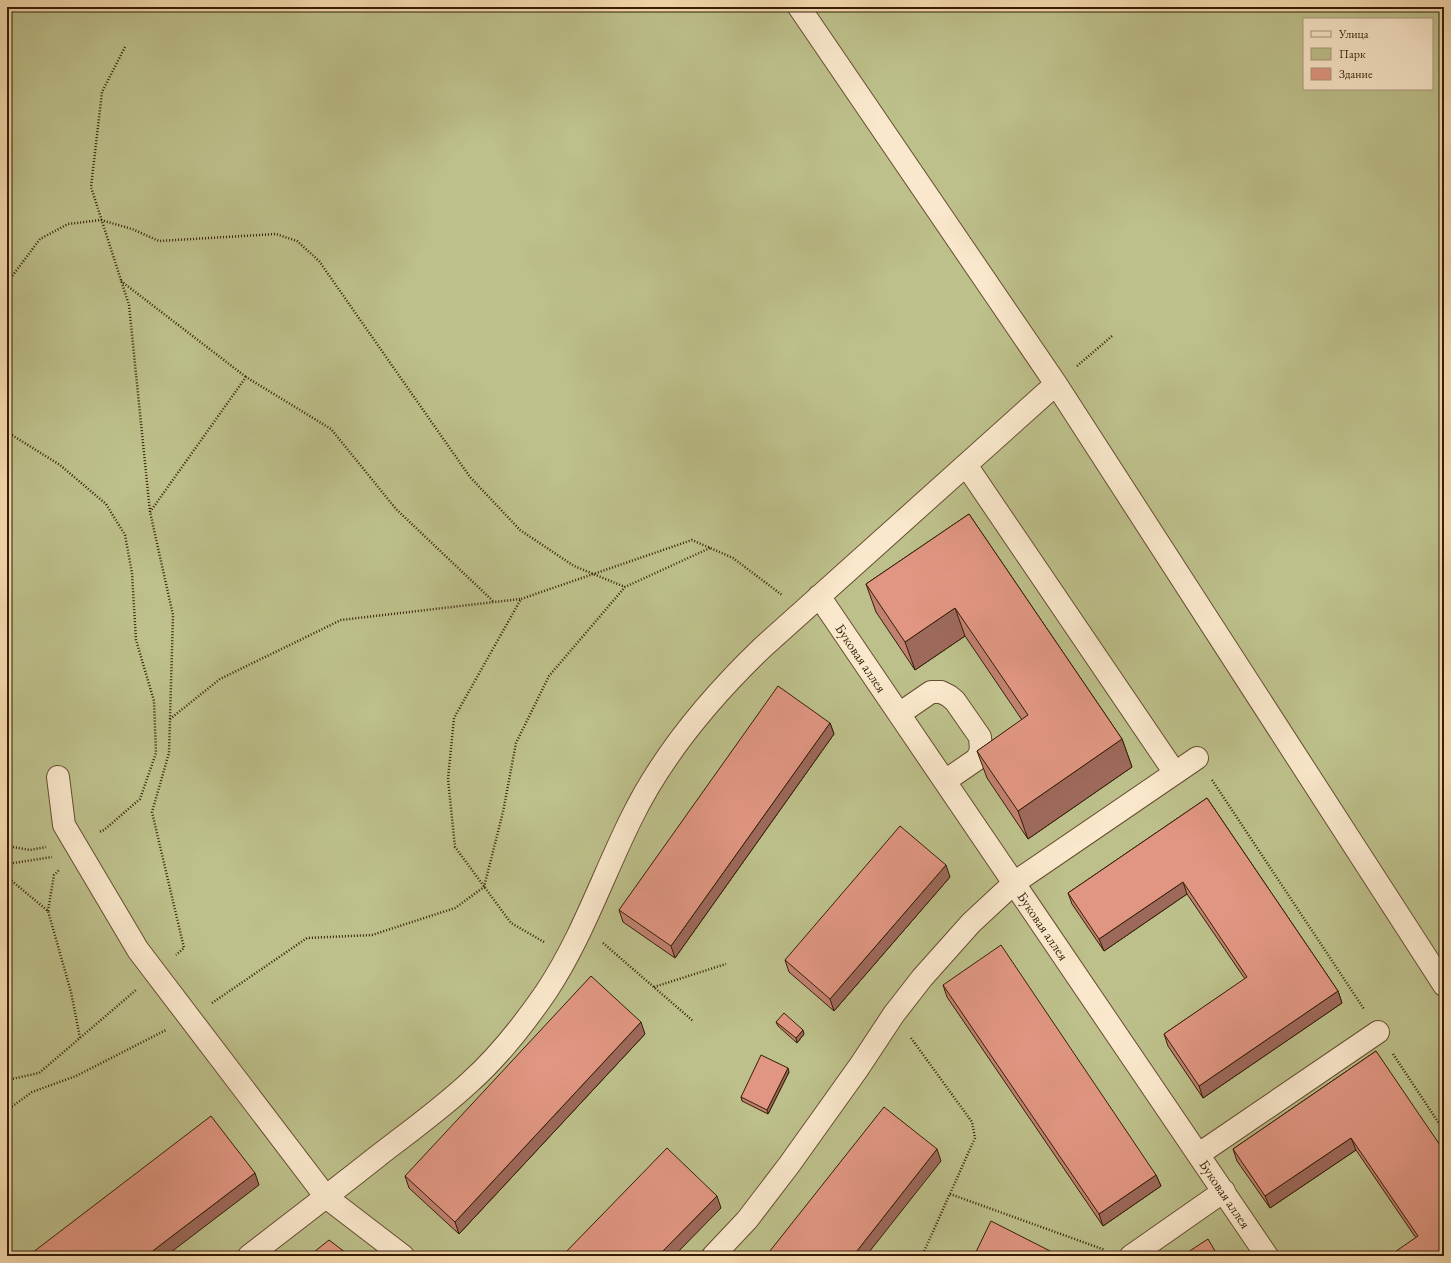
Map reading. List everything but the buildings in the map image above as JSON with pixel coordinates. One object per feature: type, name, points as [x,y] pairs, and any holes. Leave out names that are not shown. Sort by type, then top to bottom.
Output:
[{"type":"lane","points":[[799,7],[1056,384],[1444,985]]},
{"type":"lane","points":[[249,1256],[437,1110],[471,1081],[497,1055],[525,1022],[546,992],[568,955],[632,816],[650,784],[700,713],[733,677],[803,610],[1056,384]]},
{"type":"lane","points":[[966,465],[1175,773]]},
{"type":"lane","name":"Буковая аллея","points":[[819,596],[1267,1256]]},
{"type":"lane","points":[[899,714],[931,692],[941,692],[956,701],[980,737],[981,750],[977,759],[945,781]]},
{"type":"lane","points":[[713,1256],[747,1220],[789,1165],[859,1067],[894,1014],[922,978],[971,923],[1014,883],[1197,758]]},
{"type":"lane","points":[[58,776],[64,825],[138,950],[326,1197],[403,1256]]},
{"type":"lane","points":[[1199,1154],[1378,1032]]},
{"type":"lane","points":[[1131,1256],[1224,1192]]},
{"type":"path","points":[[7,1080],[39,1073],[156,974],[184,948],[152,812],[169,753],[173,615],[150,512],[129,304],[90,187],[102,92],[126,47]]},
{"type":"path","points":[[7,283],[40,239],[68,224],[101,220],[132,229],[159,241],[276,234],[297,241],[319,261],[470,477],[520,530],[574,566],[626,587]]},
{"type":"path","points":[[121,280],[246,377],[331,429],[396,509],[494,602]]},
{"type":"path","points":[[1056,384],[1112,336]]},
{"type":"path","points":[[150,512],[246,377]]},
{"type":"path","points":[[7,432],[60,465],[106,504],[125,535],[132,573],[136,640],[154,701],[156,753],[140,798],[104,830],[77,847],[54,875],[48,911],[71,992],[80,1038]]},
{"type":"path","points":[[170,719],[220,679],[341,620],[521,599],[692,540],[733,558],[803,610]]},
{"type":"path","points":[[7,1110],[32,1092],[76,1076],[190,1018],[307,938],[372,935],[455,908],[484,887],[503,812],[516,743],[549,676],[626,587],[710,548]]},
{"type":"path","points":[[521,599],[454,718],[448,779],[454,847],[511,923],[568,955]]},
{"type":"path","points":[[1197,758],[1444,1131]]},
{"type":"path","points":[[7,846],[30,850],[77,847]]},
{"type":"path","points":[[7,864],[77,847]]},
{"type":"path","points":[[7,877],[48,911]]},
{"type":"path","points":[[583,925],[693,1021]]},
{"type":"path","points":[[654,987],[726,964]]},
{"type":"path","points":[[894,1014],[972,1122],[975,1138],[922,1256]]},
{"type":"path","points":[[950,1194],[1108,1251]]},
{"type":"green space","points":[[7,7],[1444,7],[1444,1256],[7,1256]]}]
